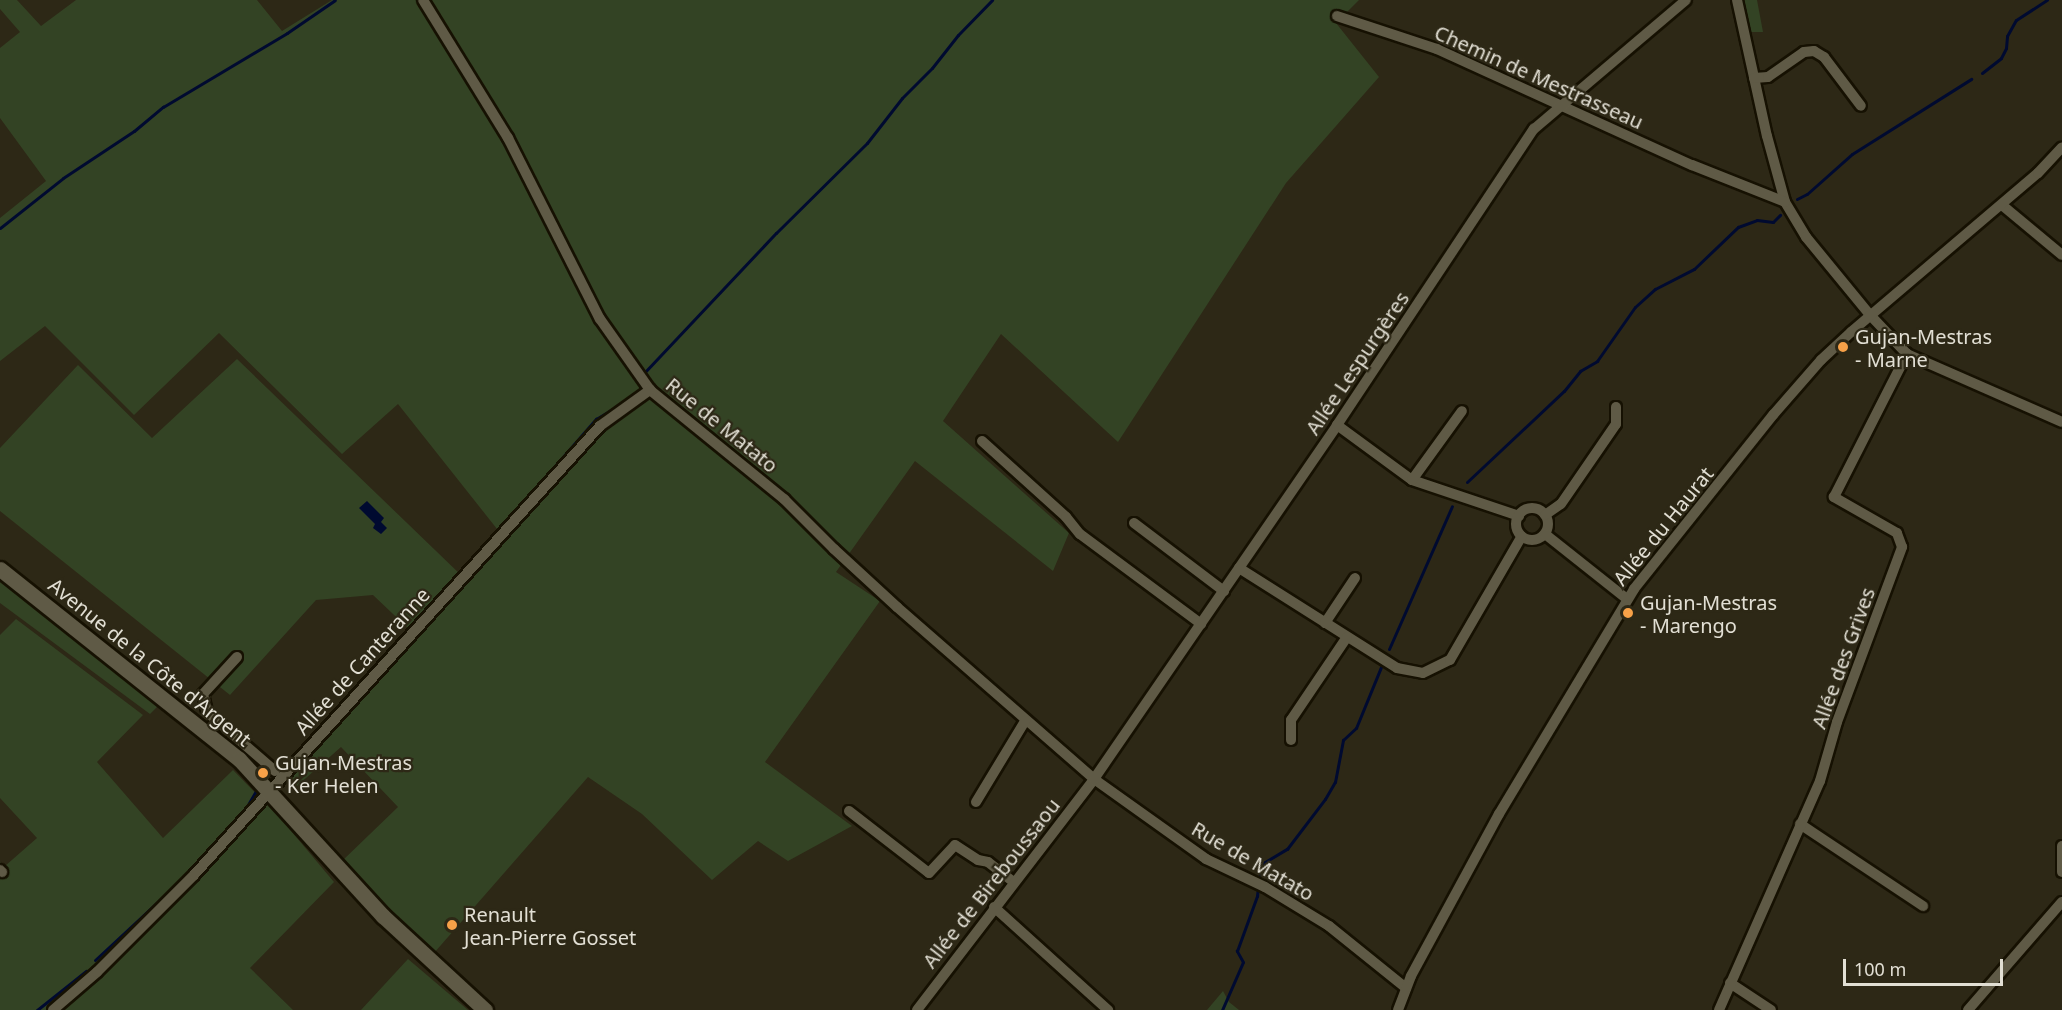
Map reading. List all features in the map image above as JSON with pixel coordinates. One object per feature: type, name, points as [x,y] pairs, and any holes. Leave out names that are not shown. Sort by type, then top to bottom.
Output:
[{"type":"main road","name":"Avenue de la Côte d'Argent","points":[[0,569],[202,718],[382,916],[485,1010]]},
{"type":"street","name":"Rue de Matato","points":[[423,0],[508,138],[600,319],[650,390],[784,499],[834,549],[1025,721],[1094,779],[1206,859],[1264,887],[1329,926],[1406,988]]},
{"type":"street","name":"Allée Lespurgères","points":[[1094,779],[1337,425],[1534,129],[1686,0]]},
{"type":"street","points":[[1737,0],[1767,136],[1785,202],[1806,237],[1871,316],[1907,354],[2062,422]]},
{"type":"street","name":"Chemin de Mestrasseau","points":[[1337,16],[1437,49],[1722,178],[1785,202]]},
{"type":"street","points":[[1755,78],[1768,76],[1804,52],[1814,51],[1824,57],[1861,106]]},
{"type":"street","name":"Allée du Haurat","points":[[1398,1010],[1406,988],[1499,814],[1627,599],[1773,415],[1821,360],[2002,205],[2038,173],[2062,147]]},
{"type":"street","points":[[2002,205],[2062,255]]},
{"type":"street","name":"Allée des Grives","points":[[1719,1010],[1820,781],[1837,722],[1902,547],[1898,533],[1834,497],[1907,354]]},
{"type":"street","name":"Allée de Canteranne","points":[[53,1010],[130,939],[270,792],[600,426],[650,390]]},
{"type":"street","points":[[1545,515],[1561,504],[1616,423],[1616,407]]},
{"type":"street","points":[[1412,480],[1462,411]]},
{"type":"street","points":[[1337,425],[1412,480],[1519,516]]},
{"type":"street","points":[[982,441],[1066,517],[1080,534],[1201,624]]},
{"type":"street","points":[[1529,508],[1537,508],[1545,515],[1549,525],[1545,534],[1537,540],[1522,536],[1517,529],[1519,516],[1529,508]]},
{"type":"street","points":[[1134,523],[1224,591]]},
{"type":"street","points":[[1545,534],[1627,599]]},
{"type":"street","points":[[1239,568],[1397,668],[1423,673],[1450,660],[1522,536]]},
{"type":"street","points":[[1325,623],[1355,578]]},
{"type":"street","points":[[1291,740],[1291,720],[1347,637]]},
{"type":"street","points":[[237,657],[202,694],[202,718],[275,771]]},
{"type":"street","points":[[976,802],[1025,721]]},
{"type":"street","name":"Allée de Bireboussaou","points":[[917,1010],[1094,779]]},
{"type":"street","points":[[849,811],[929,873],[955,845],[978,860],[988,862],[1014,882]]},
{"type":"street","points":[[1800,824],[1923,906]]},
{"type":"street","points":[[2062,846],[2062,872]]},
{"type":"street","points":[[1968,1010],[2062,902]]},
{"type":"street","points":[[994,907],[1108,1010]]},
{"type":"street","points":[[1730,983],[1771,1010]]},
{"type":"green space","points":[[0,0],[17,0],[41,26],[76,0],[257,0],[282,31],[332,0],[1359,0],[1336,23],[1379,77],[1286,183],[1118,442],[1001,334],[943,421],[1069,533],[1053,571],[915,461],[836,572],[880,601],[765,762],[852,826],[788,861],[758,841],[712,880],[642,814],[588,777],[434,953],[342,861],[398,807],[341,747],[297,786],[289,774],[413,633],[373,595],[316,600],[230,695],[0,511],[0,448],[78,365],[152,438],[237,359],[463,577],[501,534],[398,404],[342,454],[219,333],[134,415],[45,326],[0,361],[0,218],[46,181],[0,118],[0,48],[20,32],[0,9]]},
{"type":"green space","points":[[1743,0],[1757,0],[1763,32],[1750,32]]},
{"type":"green space","points":[[0,580],[159,705],[150,714],[0,603]]},
{"type":"green space","points":[[16,619],[143,715],[97,762],[163,838],[233,770],[281,819],[334,882],[250,968],[293,1010],[0,1010],[0,862],[5,866],[37,838],[0,798],[0,635]]},
{"type":"green space","points":[[408,959],[468,1010],[361,1010]]},
{"type":"green space","points":[[1223,991],[1229,1002],[1239,1010],[1207,1010]]},
{"type":"water","points":[[367,501],[384,518],[381,522],[387,528],[381,534],[373,528],[375,524],[359,508]]},
{"type":"waterway","points":[[0,228],[63,178],[134,131],[163,107],[287,33],[335,0]]},
{"type":"waterway","points":[[643,374],[776,233],[867,143],[902,98],[932,68],[958,35],[992,0]]},
{"type":"waterway","points":[[1982,73],[2001,58],[2006,48],[2007,36],[2016,20],[2047,0]]},
{"type":"waterway","points":[[1797,199],[1807,194],[1852,154],[1971,79]]},
{"type":"waterway","points":[[1467,482],[1564,391],[1580,371],[1597,361],[1635,307],[1655,289],[1694,269],[1738,227],[1757,220],[1773,222],[1780,215]]},
{"type":"waterway","points":[[520,506],[596,419],[628,400]]},
{"type":"waterway","points":[[1389,649],[1452,506]]},
{"type":"waterway","points":[[329,718],[444,591]]},
{"type":"waterway","points":[[1258,880],[1265,862],[1287,849],[1335,782],[1343,740],[1356,728],[1381,667]]},
{"type":"waterway","points":[[242,815],[256,791]]},
{"type":"waterway","points":[[95,960],[177,884],[233,824]]},
{"type":"waterway","points":[[1222,1010],[1243,962],[1237,951],[1257,896],[1258,886]]},
{"type":"waterway","points":[[37,1010],[86,971]]},
{"type":"place","name":"Gujan-Mestras - Marne","points":[[1843,347]]},
{"type":"place","name":"Gujan-Mestras - Marengo","points":[[1628,613]]},
{"type":"place","name":"Gujan-Mestras - Ker Helen","points":[[263,773]]},
{"type":"place","name":"Renault Jean-Pierre Gosset","points":[[452,925]]}]
